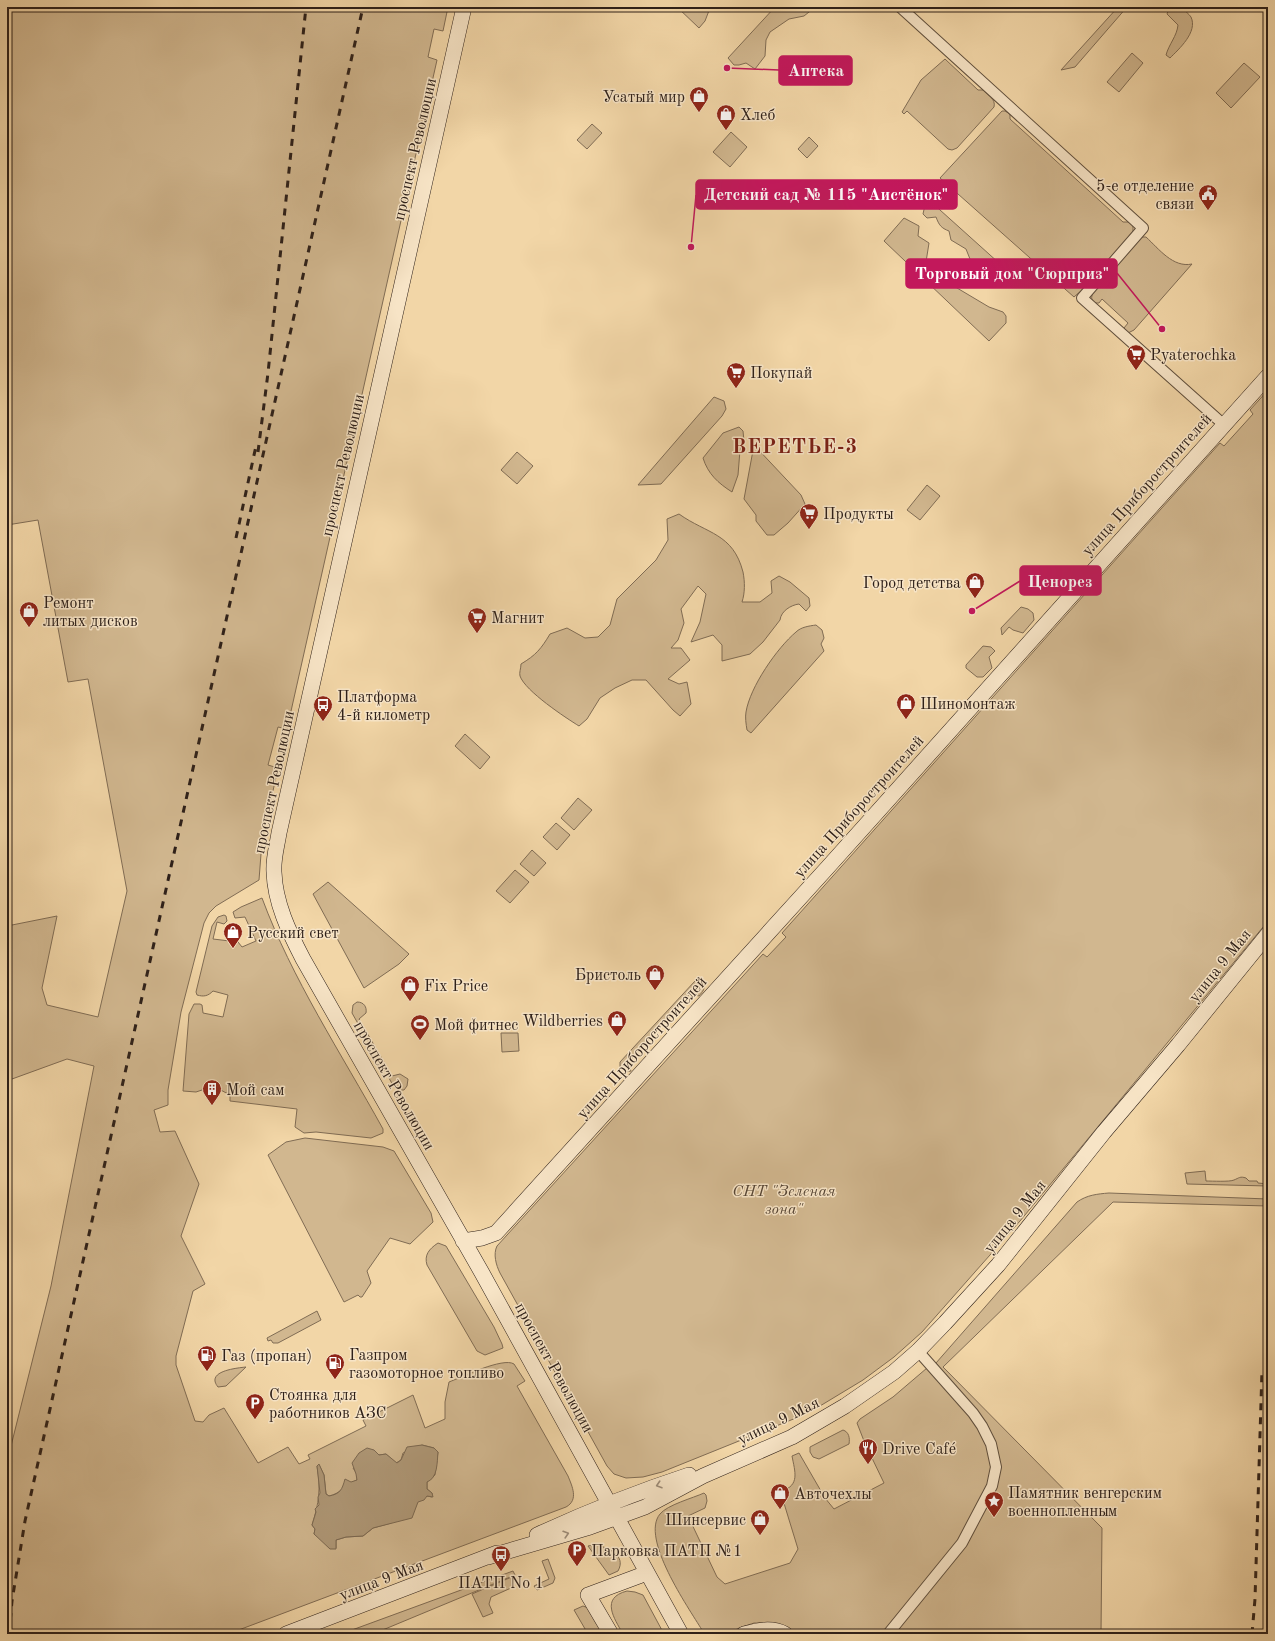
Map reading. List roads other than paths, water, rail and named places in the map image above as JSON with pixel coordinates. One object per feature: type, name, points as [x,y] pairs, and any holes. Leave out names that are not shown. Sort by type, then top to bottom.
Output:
[{"type":"main road","name":"проспект Революции","points":[[464,7],[279,833],[274,872],[277,896],[290,934],[681,1633]]},
{"type":"main road","name":"улица Приборостроителей","points":[[463,1241],[482,1238],[496,1233],[828,867],[1268,376]]},
{"type":"main road","name":"улица 9 Мая","points":[[488,1557],[590,1527],[645,1507],[703,1476],[792,1437],[833,1414],[894,1372],[918,1351],[998,1265],[1104,1132],[1178,1045],[1268,934]]},
{"type":"main road","name":"улица 9 Мая","points":[[286,1634],[488,1557],[584,1513],[637,1492],[736,1461]]},
{"type":"main road","points":[[611,1634],[588,1595],[647,1573]]},
{"type":"main road","points":[[744,1634],[768,1630],[785,1634]]},
{"type":"street","points":[[900,7],[1143,228],[1082,298],[1224,424]]},
{"type":"street","points":[[888,1634],[962,1543],[992,1486],[996,1467],[991,1444],[973,1412],[918,1351]]},
{"type":"railway","points":[[258,452],[268,373],[306,7]]},
{"type":"railway","points":[[9,1634],[12,1601],[25,1521],[363,7]]},
{"type":"railway","points":[[236,538],[256,446]]},
{"type":"railway","points":[[1252,1634],[1255,1599],[1262,1370]]},
{"type":"place","name":"Аптека","points":[[727,68]]},
{"type":"place","name":"Усатый мир","points":[[699,113]]},
{"type":"place","name":"Хлеб","points":[[726,131]]},
{"type":"place","name":"5-е отделение связи","points":[[1208,211]]},
{"type":"place","name":"Детский сад № 115 \"Аистёнок\"","points":[[691,247]]},
{"type":"place","name":"Торговый дом \"Сюрприз\"","points":[[1162,329]]},
{"type":"place","name":"Pyaterochka","points":[[1136,371]]},
{"type":"place","name":"Покупай","points":[[736,389]]},
{"type":"place","name":"Продукты","points":[[809,530]]},
{"type":"place","name":"Город детства","points":[[975,599]]},
{"type":"place","name":"Ценорез","points":[[972,611]]},
{"type":"place","name":"Ремонт литых дисков","points":[[29,628]]},
{"type":"place","name":"Магнит","points":[[477,634]]},
{"type":"place","name":"Шиномонтаж","points":[[906,720]]},
{"type":"place","name":"Платформа 4-й километр","points":[[323,722]]},
{"type":"place","name":"Русский свет","points":[[233,949]]},
{"type":"place","name":"Бристоль","points":[[655,991]]},
{"type":"place","name":"Fix Price","points":[[410,1002]]},
{"type":"place","name":"Wildberries","points":[[617,1037]]},
{"type":"place","name":"Мой фитнес","points":[[420,1041]]},
{"type":"place","name":"Мой сам","points":[[212,1106]]},
{"type":"place","name":"Газ (пропан)","points":[[207,1372]]},
{"type":"place","name":"Газпром газомоторное топливо","points":[[335,1380]]},
{"type":"place","name":"Стоянка для работников АЗС","points":[[255,1420]]},
{"type":"place","name":"Drive Café","points":[[868,1465]]},
{"type":"place","name":"Авточехлы","points":[[780,1510]]},
{"type":"place","name":"Памятник венгерским военнопленным","points":[[994,1518]]},
{"type":"place","name":"Шинсервис","points":[[760,1536]]},
{"type":"place","name":"Парковка ПАТП №1","points":[[577,1567]]},
{"type":"place","name":"ПАТП No 1","points":[[501,1572]]},
{"type":"district","name":"ВЕРЕТЬЕ-3","points":[[795,446]]},
{"type":"park label","name":"СНТ \"Зеленая зона\"","points":[[784,1199]]}]
